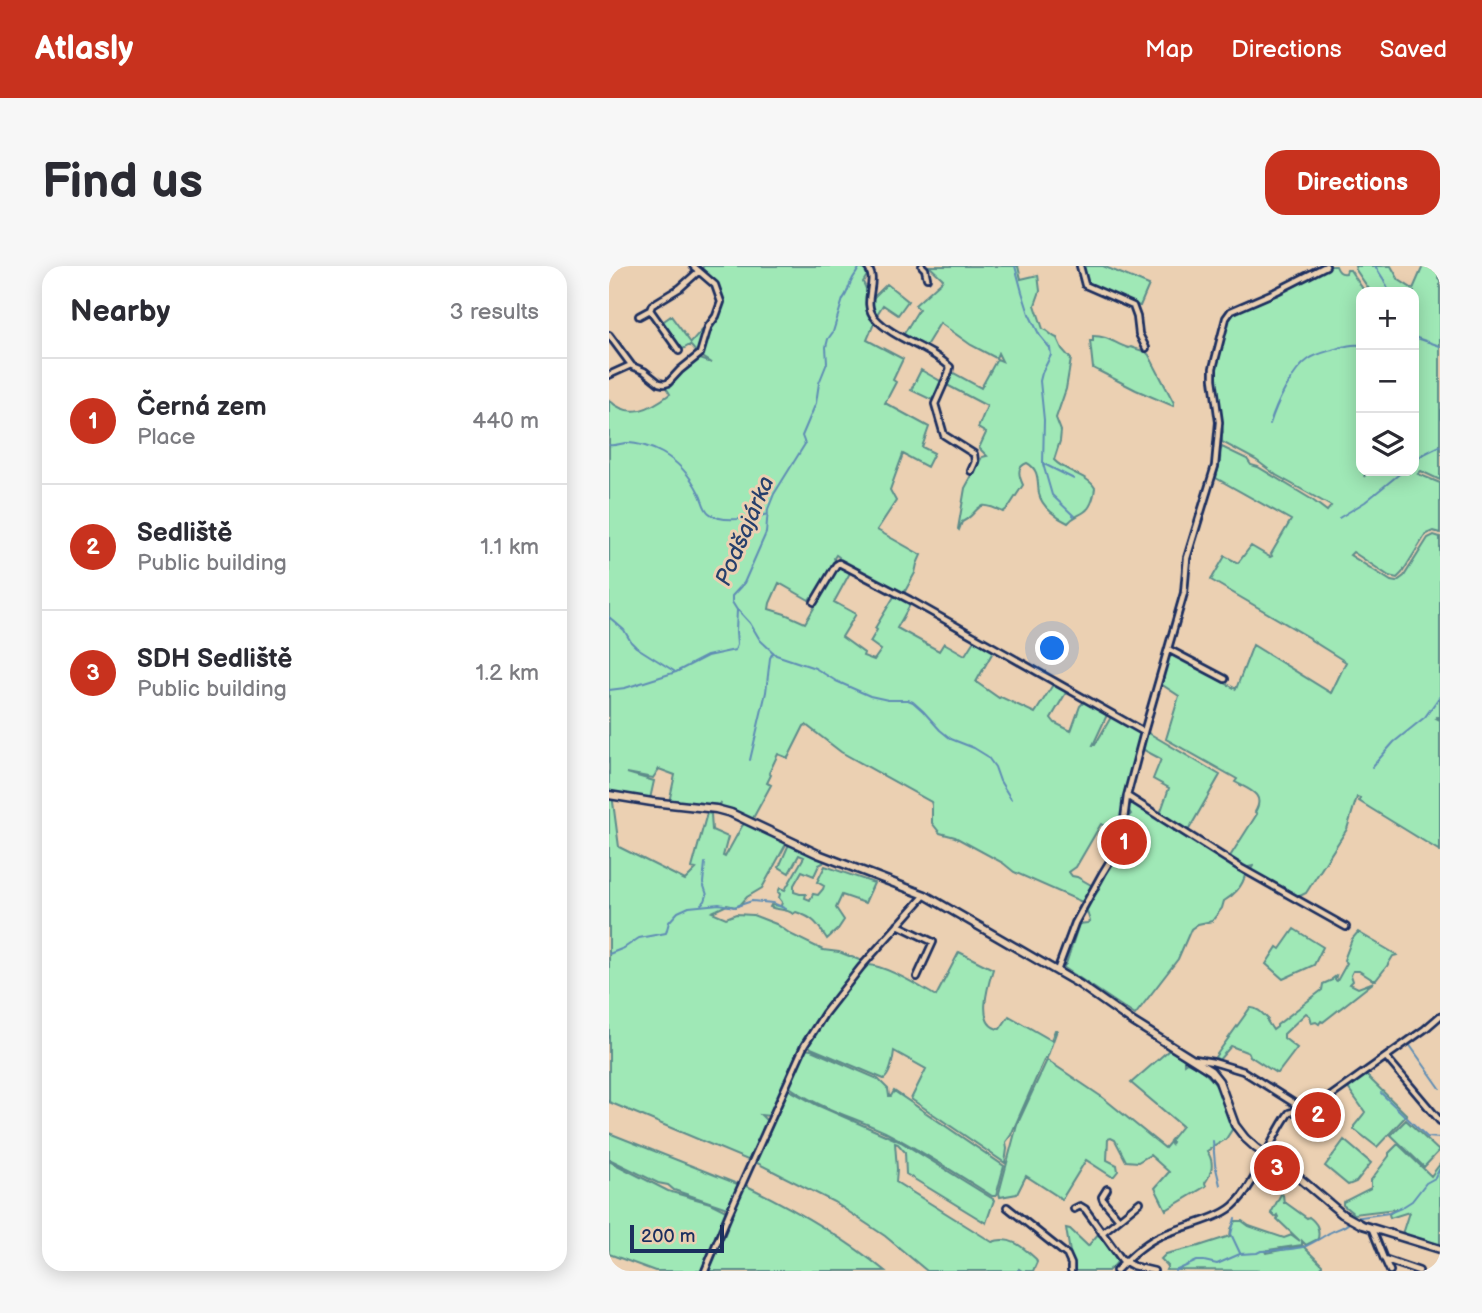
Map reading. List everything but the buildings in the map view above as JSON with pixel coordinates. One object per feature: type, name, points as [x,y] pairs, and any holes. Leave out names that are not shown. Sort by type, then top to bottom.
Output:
[{"type":"main road","points":[[609,795],[731,813],[818,854],[925,895],[1089,990],[1143,1028],[1194,1059],[1216,1076],[1238,1130],[1250,1143],[1293,1173],[1351,1220],[1440,1249]]},
{"type":"street","points":[[609,335],[631,365],[644,370],[659,383],[669,382],[700,354],[708,327],[716,316],[720,302],[715,285],[693,266]]},
{"type":"street","points":[[866,266],[873,278],[868,296],[874,317],[902,338],[950,367],[935,404],[944,435],[974,454],[975,462],[971,471]]},
{"type":"street","points":[[922,266],[927,278]]},
{"type":"street","points":[[1080,266],[1085,285],[1133,306],[1139,334],[1146,348]]},
{"type":"street","points":[[1056,971],[1075,923],[1121,843],[1127,796],[1184,593],[1187,558],[1215,466],[1219,422],[1213,368],[1226,318],[1231,311],[1326,266]]},
{"type":"street","points":[[639,316],[680,288],[699,271]]},
{"type":"street","points":[[650,310],[679,351]]},
{"type":"street","points":[[609,375],[631,365]]},
{"type":"street","points":[[814,602],[839,563],[1144,732]]},
{"type":"street","points":[[1168,649],[1226,679]]},
{"type":"street","points":[[1127,796],[1241,868],[1346,927]]},
{"type":"street","points":[[705,1271],[804,1046],[830,1006],[925,895]]},
{"type":"street","points":[[898,925],[933,942],[917,976]]},
{"type":"street","points":[[1116,1271],[1158,1237],[1228,1210],[1242,1197],[1292,1111],[1321,1104],[1440,1016]]},
{"type":"street","points":[[1386,1058],[1440,1121]]},
{"type":"street","points":[[1194,1059],[1243,1071],[1301,1108]]},
{"type":"street","points":[[1107,1189],[1103,1200],[1119,1219]]},
{"type":"street","points":[[1102,1233],[1140,1202]]},
{"type":"street","points":[[1074,1209],[1076,1206],[1083,1207],[1125,1262],[1154,1271]]},
{"type":"street","points":[[1007,1207],[1067,1255],[1071,1271]]},
{"type":"street","points":[[1372,1228],[1390,1271]]},
{"type":"street","points":[[1384,1259],[1419,1271]]},
{"type":"green space","points":[[704,266],[868,266],[869,272],[863,282],[871,300],[887,284],[908,301],[898,315],[883,305],[874,319],[867,340],[903,359],[893,380],[896,382],[885,403],[929,427],[922,447],[934,453],[927,467],[903,454],[890,490],[896,501],[877,530],[921,555],[915,573],[903,595],[837,561],[839,557],[836,555],[836,563],[814,598],[809,600],[779,583],[769,609],[805,623],[837,565],[851,571],[834,602],[856,614],[842,637],[864,653],[863,656],[874,660],[881,650],[870,642],[877,630],[875,628],[895,595],[911,603],[897,628],[939,651],[944,643],[965,655],[975,639],[994,650],[976,682],[999,698],[1035,713],[1054,683],[1067,691],[1051,718],[1055,723],[1071,731],[1084,702],[1107,715],[1093,745],[1111,717],[1141,733],[1119,832],[1101,824],[1076,867],[1069,872],[1091,885],[1082,902],[1014,872],[1003,863],[955,837],[940,833],[932,823],[931,802],[841,752],[806,725],[788,758],[778,754],[769,773],[771,775],[767,783],[771,785],[752,820],[720,807],[721,802],[719,805],[710,806],[669,802],[675,775],[659,769],[653,778],[627,773],[654,781],[650,799],[609,793],[609,400],[625,410],[647,408],[670,394],[665,386],[697,358],[712,363],[690,345],[681,350],[661,323],[671,316],[691,343],[715,316],[720,301],[714,287],[698,271]]},
{"type":"green space","points":[[929,266],[1018,266],[1021,279],[1038,275],[1040,291],[1035,305],[1043,329],[1057,338],[1071,359],[1066,389],[1056,418],[1061,431],[1054,460],[1095,488],[1089,507],[1068,523],[1043,503],[1036,473],[1027,463],[1020,469],[1023,485],[1008,508],[1003,512],[982,506],[962,522],[958,529],[965,488],[982,457],[987,456],[979,448],[986,433],[978,428],[987,406],[945,384],[952,372],[981,388],[997,359],[1002,361],[998,353],[996,358],[971,345],[940,323],[924,349],[902,337],[919,309],[915,305],[943,279]]},
{"type":"green space","points":[[1082,266],[1103,266],[1149,285],[1140,306],[1089,285]]},
{"type":"green space","points":[[1329,266],[1336,266],[1342,273],[1350,270],[1362,287],[1356,287],[1356,476],[1419,474],[1440,483],[1440,533],[1433,531],[1426,534],[1397,578],[1389,576],[1353,552],[1350,555],[1396,582],[1404,576],[1428,538],[1434,535],[1440,537],[1440,718],[1436,718],[1440,720],[1440,851],[1359,801],[1360,798],[1357,797],[1347,829],[1306,893],[1300,896],[1293,895],[1250,871],[1253,866],[1244,868],[1229,858],[1257,814],[1255,812],[1258,801],[1254,793],[1235,782],[1237,779],[1166,739],[1179,696],[1161,684],[1169,657],[1174,655],[1236,689],[1253,645],[1331,693],[1346,662],[1211,580],[1225,556],[1238,563],[1251,546],[1272,556],[1291,520],[1216,478],[1222,447],[1247,459],[1251,465],[1327,511],[1331,506],[1222,442],[1223,432],[1214,371],[1230,314]]},
{"type":"green space","points":[[1355,266],[1391,266],[1399,280],[1410,287],[1368,287]]},
{"type":"green space","points":[[1423,266],[1440,266],[1440,480],[1421,471],[1419,473],[1419,287],[1414,287]]},
{"type":"green space","points":[[1093,336],[1146,352],[1174,403],[1173,406],[1093,368],[1090,341],[1093,341]]},
{"type":"green space","points":[[921,370],[942,382],[932,400],[911,390]]},
{"type":"green space","points":[[1147,732],[1220,775],[1188,831],[1160,814],[1169,788],[1153,779],[1161,759],[1142,749]]},
{"type":"green space","points":[[609,798],[612,798],[613,802],[619,847],[685,880],[696,869],[692,868],[707,813],[711,814],[712,830],[728,837],[723,856],[725,857],[745,823],[784,841],[786,844],[762,888],[736,907],[727,905],[712,912],[726,918],[736,914],[753,915],[776,924],[823,950],[839,952],[862,961],[823,1010],[801,1046],[770,1116],[761,1115],[767,1121],[750,1161],[609,1102]]},
{"type":"green space","points":[[1131,800],[1173,827],[1174,831],[1180,831],[1245,875],[1240,887],[1224,901],[1212,921],[1198,924],[1191,929],[1178,959],[1135,1015],[1063,967],[1079,924],[1090,921],[1086,909],[1100,888],[1097,886],[1124,840],[1127,818],[1131,814],[1128,809]]},
{"type":"green space","points":[[789,844],[825,860],[819,865],[814,876],[802,871],[794,885],[794,892],[806,894],[805,898],[810,900],[813,894],[818,895],[823,889],[824,886],[817,882],[825,866],[874,883],[865,903],[842,895],[836,908],[844,920],[827,939],[818,925],[807,916],[770,907],[781,906],[778,892],[780,888],[785,890],[804,857],[799,855],[789,873],[779,867]]},
{"type":"green space","points":[[1294,929],[1323,947],[1314,965],[1283,979],[1266,964]]},
{"type":"green space","points":[[1358,932],[1397,955],[1393,956],[1376,980],[1359,971],[1353,971],[1353,981],[1350,984],[1358,988],[1374,982],[1323,1022],[1312,1023],[1306,1013],[1284,1034],[1284,1038],[1297,1048],[1278,1073],[1249,1053],[1231,1046],[1219,1060],[1215,1057],[1250,1008],[1264,1015],[1273,1030],[1322,990],[1323,984],[1336,976],[1337,981],[1347,963],[1344,960],[1352,939]]},
{"type":"green space","points":[[959,952],[993,969],[985,1004],[985,1013],[992,1027],[1000,1029],[1009,1016],[1051,1040],[1057,1030],[1047,1058],[1006,1142],[1005,1163],[911,1099],[926,1069],[894,1051],[890,1070],[884,1079],[811,1048],[808,1044],[825,1015],[866,965],[892,972],[936,996]]},
{"type":"green space","points":[[805,1049],[878,1079],[888,1089],[889,1096],[894,1091],[1004,1166],[996,1196],[899,1139],[822,1106],[787,1085]]},
{"type":"green space","points":[[1169,1050],[1184,1059],[1184,1064],[1187,1062],[1198,1068],[1213,1081],[1233,1128],[1226,1139],[1207,1151],[1212,1168],[1206,1186],[1166,1210],[1155,1188],[1169,1172],[1150,1155],[1138,1162],[1126,1161],[1115,1140],[1111,1138],[1108,1139],[1107,1160],[1117,1165],[1118,1171],[1114,1176],[1086,1160],[1062,1199],[1026,1176],[1017,1194],[1000,1197],[1017,1125],[1047,1060],[1102,1097],[1165,1148],[1170,1142],[1171,1144],[1170,1141],[1182,1126],[1131,1083]]},
{"type":"green space","points":[[1366,1075],[1407,1115],[1377,1147],[1354,1129],[1365,1112],[1348,1088]]},
{"type":"green space","points":[[786,1088],[817,1105],[901,1142],[993,1199],[986,1223],[906,1174],[905,1152],[895,1143],[896,1182],[992,1242],[1005,1240],[1021,1247],[1036,1259],[1033,1271],[927,1271],[885,1236],[834,1202],[757,1163],[755,1159]]},
{"type":"green space","points":[[1406,1120],[1439,1151],[1424,1167],[1391,1135]]},
{"type":"green space","points":[[609,1133],[740,1185],[729,1207],[674,1190],[609,1159]]},
{"type":"green space","points":[[1344,1140],[1371,1163],[1356,1182],[1348,1185],[1325,1166]]},
{"type":"green space","points":[[1398,1144],[1431,1176],[1440,1164],[1440,1246],[1402,1234],[1409,1212],[1390,1218],[1389,1214],[1396,1209],[1354,1214],[1343,1205],[1343,1202],[1371,1188],[1371,1180]]},
{"type":"green space","points":[[609,1161],[668,1191],[710,1203],[728,1212],[702,1271],[655,1271],[609,1254]]},
{"type":"green space","points":[[747,1186],[819,1225],[885,1271],[707,1271],[731,1212]]},
{"type":"green space","points":[[1281,1194],[1284,1203],[1314,1222],[1318,1229],[1318,1239],[1306,1245],[1302,1241],[1302,1245],[1268,1250],[1266,1253],[1303,1246],[1322,1265],[1321,1271],[1166,1270],[1168,1266],[1161,1259],[1166,1254],[1230,1236],[1235,1221],[1242,1221],[1284,1238],[1292,1235],[1300,1241],[1277,1219],[1277,1215],[1275,1217],[1271,1213]]},
{"type":"green space","points":[[1066,1228],[1088,1246],[1099,1233],[1115,1250],[1118,1258],[1116,1263],[1108,1271],[1073,1271]]},
{"type":"waterway","name":"Podšajárka","points":[[609,690],[625,688],[676,672],[707,656],[735,650],[737,610],[732,596],[744,583],[766,533],[768,509],[774,494],[805,444],[802,436],[816,403],[819,383],[827,363],[828,339],[833,332],[843,299],[860,266]]},
{"type":"waterway","points":[[1015,266],[1029,314],[1040,336],[1050,348],[1051,355],[1040,381],[1044,420],[1043,464],[1052,495],[1074,516]]},
{"type":"waterway","points":[[1375,266],[1387,287]]},
{"type":"waterway","points":[[1419,339],[1440,346]]},
{"type":"waterway","points":[[1270,424],[1285,388],[1303,364],[1321,353],[1356,345]]},
{"type":"waterway","points":[[609,445],[639,444],[668,457],[688,476],[705,509],[714,516],[737,519],[768,514]]},
{"type":"waterway","points":[[1419,458],[1440,446]]},
{"type":"waterway","points":[[1044,464],[1074,479]]},
{"type":"waterway","points":[[1339,518],[1365,502],[1397,476]]},
{"type":"waterway","points":[[738,610],[760,640],[776,655],[815,668],[870,696],[913,702],[951,739],[987,756],[1011,799]]},
{"type":"waterway","points":[[609,617],[624,630],[636,647],[674,671]]},
{"type":"waterway","points":[[750,760],[773,652]]},
{"type":"waterway","points":[[1372,767],[1394,742],[1425,717],[1440,696]]},
{"type":"waterway","points":[[701,904],[707,895],[703,883],[705,863]]},
{"type":"waterway","points":[[609,954],[639,938],[666,933],[669,922],[678,912],[689,907],[719,904],[734,907],[752,901],[773,903],[786,909]]},
{"type":"waterway","points":[[1409,1044],[1440,1088]]},
{"type":"waterway","points":[[1381,1093],[1427,1137],[1440,1138]]},
{"type":"waterway","points":[[1213,1141],[1220,1185]]},
{"type":"waterway","points":[[1354,1218],[1389,1213],[1401,1208],[1412,1201],[1426,1183],[1435,1178],[1440,1168]]},
{"type":"waterway","points":[[1235,1218],[1231,1234],[1240,1253]]},
{"type":"waterway","points":[[1175,1271],[1197,1261],[1217,1264],[1240,1254],[1306,1246],[1350,1222]]},
{"type":"place","name":"Černá zem","points":[[1124,842]]},
{"type":"place","name":"Sedliště","points":[[1318,1115]]},
{"type":"place","name":"SDH Sedliště","points":[[1277,1168]]}]
